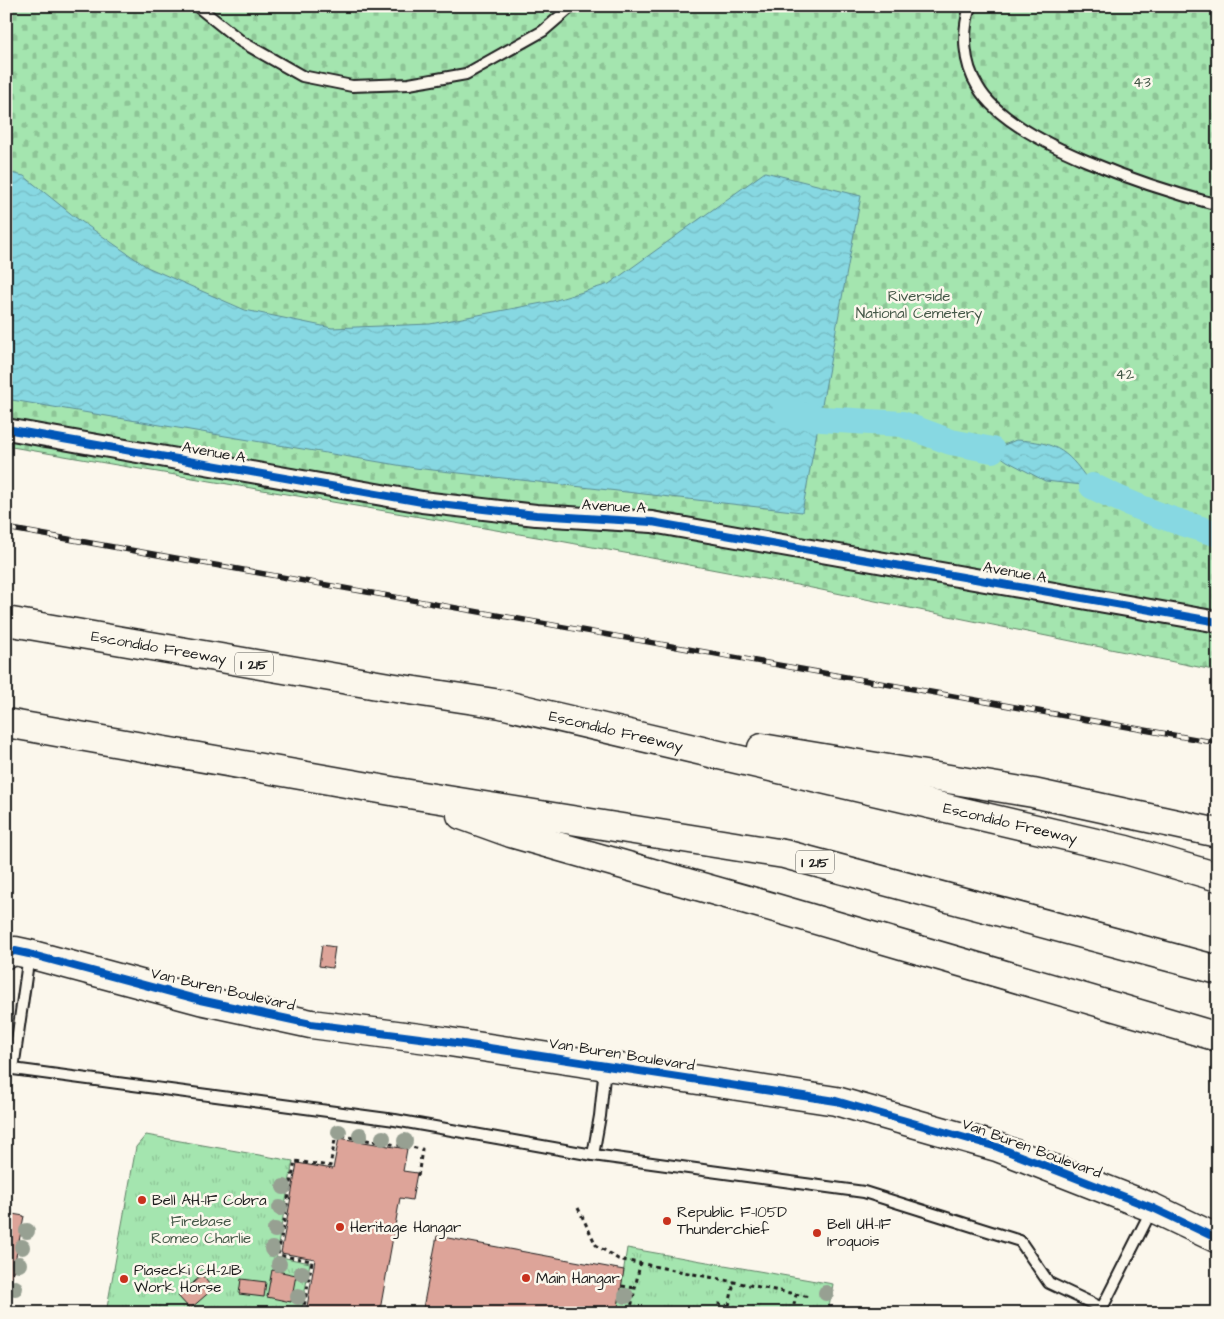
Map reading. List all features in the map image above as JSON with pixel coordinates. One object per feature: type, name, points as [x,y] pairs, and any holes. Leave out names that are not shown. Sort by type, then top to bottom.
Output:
[{"type":"main road","name":"Escondido Freeway","points":[[6,621],[389,687],[501,704],[1126,850],[1218,877]]},
{"type":"main road","points":[[501,704],[1033,793],[1218,833]]},
{"type":"main road","name":"I 215","points":[[6,723],[403,793],[784,854],[1218,970]]},
{"type":"main road","points":[[403,793],[511,833],[768,905],[1218,1037]]},
{"type":"main road","name":"Van Buren Boulevard","points":[[14,949],[200,1000],[311,1024],[443,1041],[836,1100],[997,1147],[1153,1208],[1218,1239]]},
{"type":"street","name":"Avenue A","points":[[6,429],[422,502],[536,515],[652,522],[1218,622]]},
{"type":"lane","points":[[197,6],[242,42],[302,76],[352,86],[410,84],[466,74],[544,31],[572,6]]},
{"type":"lane","points":[[970,6],[965,21],[965,56],[978,88],[994,108],[1026,131],[1078,157],[1135,180],[1218,205]]},
{"type":"lane","points":[[14,949],[13,1068],[395,1120],[593,1155],[864,1192],[1020,1241],[1049,1283],[1102,1310],[1153,1208]]},
{"type":"lane","points":[[593,1155],[606,1066]]},
{"type":"path","points":[[303,1313],[312,1261],[278,1255],[295,1161],[330,1166],[336,1135],[422,1149],[418,1177]]},
{"type":"path","points":[[578,1208],[596,1245],[618,1260],[810,1297]]},
{"type":"path","points":[[630,1313],[640,1264]]},
{"type":"path","points":[[729,1306],[734,1282]]},
{"type":"path","points":[[622,1286],[635,1288]]},
{"type":"path","points":[[792,1313],[796,1294]]},
{"type":"path","points":[[717,1313],[719,1304],[741,1308],[740,1313]]},
{"type":"green space","name":"Riverside National Cemetery","points":[[6,6],[1218,6],[1218,671],[797,585],[560,541],[6,446]]},
{"type":"green space","name":"Firebase Romeo Charlie","points":[[146,1135],[293,1161],[276,1256],[310,1263],[301,1313],[106,1313],[136,1147]]},
{"type":"green space","points":[[627,1248],[833,1284],[828,1313],[617,1313]]},
{"type":"water","points":[[6,172],[24,176],[75,217],[147,267],[245,310],[332,328],[430,324],[553,301],[609,284],[765,172],[861,196],[802,512],[415,468],[6,399]]},
{"type":"water","points":[[1016,440],[1043,443],[1062,451],[1076,465],[1092,486],[1045,481],[1007,461],[992,450]]},
{"type":"building","points":[[322,945],[335,947],[332,968],[319,966]]},
{"type":"building","name":"Heritage Hangar","points":[[339,1138],[407,1149],[403,1171],[417,1173],[412,1200],[400,1198],[380,1310],[392,1313],[306,1313],[315,1259],[281,1253],[297,1163],[333,1169]]},
{"type":"building","points":[[6,1213],[24,1216],[6,1307]]},
{"type":"building","name":"Main Hangar","points":[[437,1236],[624,1270],[617,1313],[422,1313]]},
{"type":"building","points":[[272,1270],[296,1275],[291,1302],[267,1297]]},
{"type":"building","points":[[202,1275],[213,1289],[190,1309],[178,1296]]},
{"type":"building","points":[[241,1279],[266,1282],[264,1297],[239,1294]]},
{"type":"waterway","points":[[785,412],[822,419],[902,424],[951,442],[992,450]]},
{"type":"waterway","points":[[1092,486],[1154,513],[1218,534]]},
{"type":"railway","points":[[6,528],[1218,743]]},
{"type":"cycle path","points":[[6,429],[422,502],[536,515],[652,522],[1218,622]]},
{"type":"cycle path","points":[[6,954],[15,951],[29,954],[200,1000],[311,1024],[443,1041],[836,1101],[997,1147],[1153,1208],[1218,1239]]},
{"type":"place","name":"Bell AH-1F Cobra","points":[[142,1200]]},
{"type":"place","name":"Republic F-105D Thunderchief","points":[[667,1221]]},
{"type":"place","name":"Heritage Hangar","points":[[340,1227]]},
{"type":"place","name":"Bell UH-1F Iroquois","points":[[817,1233]]},
{"type":"place","name":"Main Hangar","points":[[526,1278]]},
{"type":"place","name":"Piasecki CH-21B Work Horse","points":[[124,1279]]},
{"type":"park label","name":"43","points":[[1142,82]]},
{"type":"park label","name":"42","points":[[1125,374]]}]
